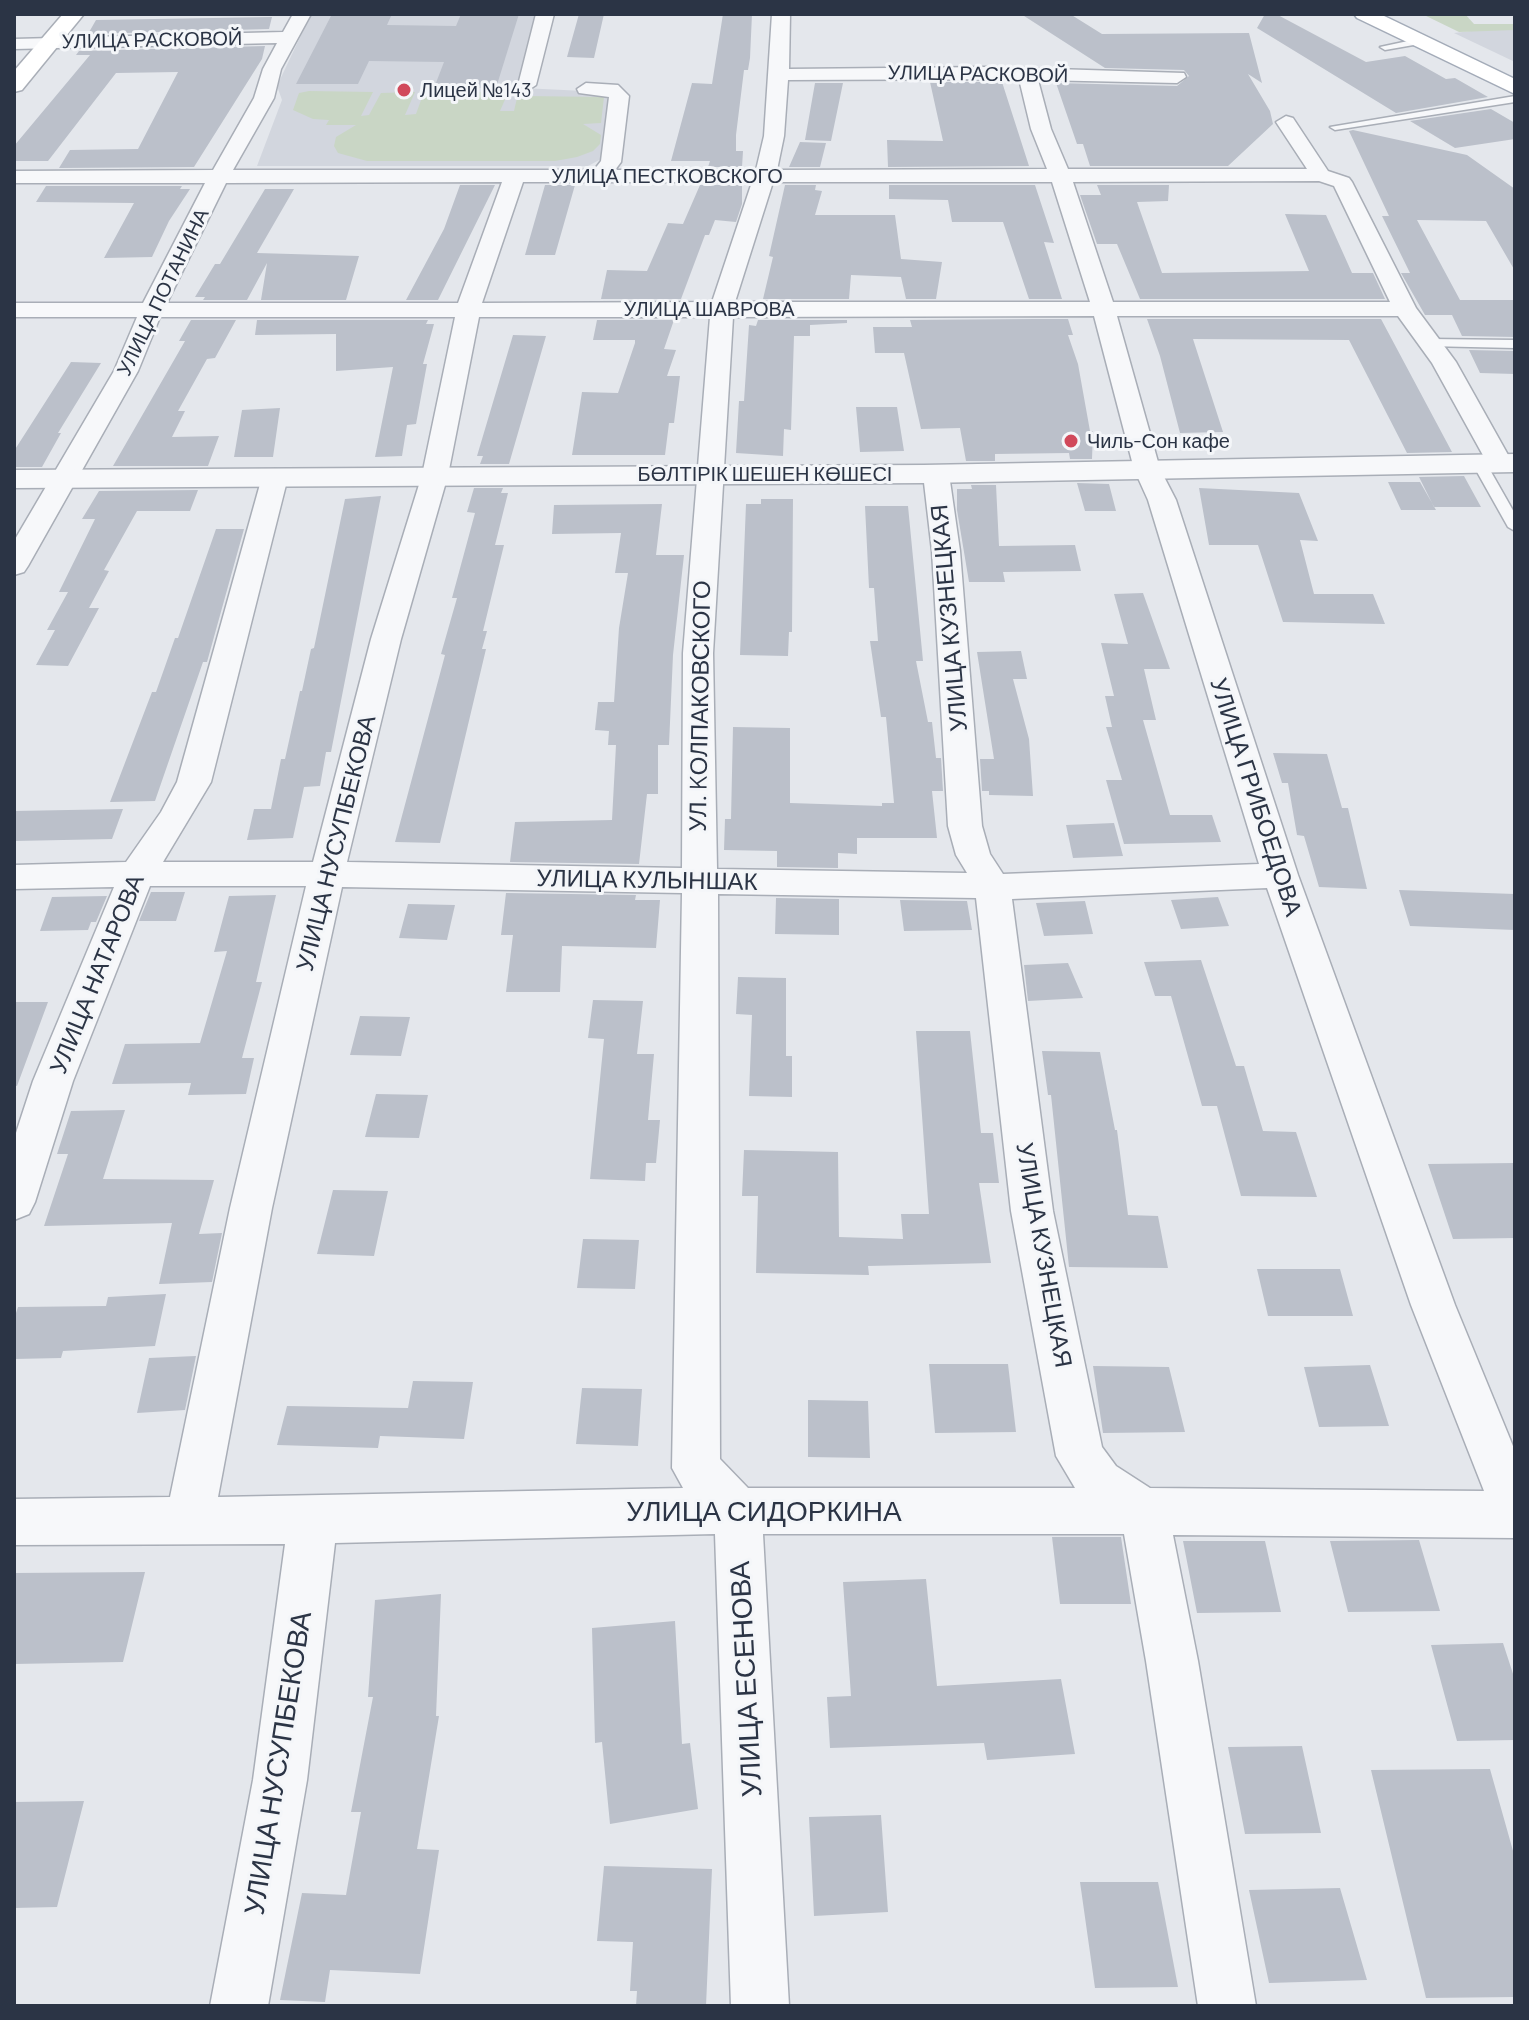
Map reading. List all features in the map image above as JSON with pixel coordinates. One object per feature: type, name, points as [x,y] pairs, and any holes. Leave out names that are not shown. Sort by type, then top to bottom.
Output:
[{"type":"main road","points":[[14,85],[74,14]]},
{"type":"main road","points":[[1371,16],[1515,87]]},
{"type":"street","name":"УЛИЦА ПОТАНИНА","points":[[14,566],[126,371],[152,309],[219,176],[264,98],[272,69],[302,14]]},
{"type":"street","points":[[527,85],[545,14]]},
{"type":"street","points":[[710,474],[722,309],[739,248],[765,176],[774,136],[781,14]]},
{"type":"street","name":"УЛИЦА РАСКОВОЙ","points":[[14,44],[290,37]]},
{"type":"street","name":"УЛИЦА РАСКОВОЙ","points":[[779,75],[1177,77]]},
{"type":"street","name":"УЛИЦА ГРИБОЕДОВА","points":[[1027,75],[1041,129],[1061,178],[1104,310],[1147,469],[1162,500],[1280,875],[1433,1305],[1515,1512]]},
{"type":"street","points":[[586,89],[611,89],[619,96],[611,162],[600,176]]},
{"type":"street","points":[[1286,122],[1321,175],[1342,182],[1405,309],[1444,362],[1497,462]]},
{"type":"street","name":"УЛИЦА ПЕСТКОВСКОГО","points":[[14,177],[1061,178],[1321,175]]},
{"type":"street","name":"УЛИЦА НУСУПБЕКОВА","points":[[190,1519],[251,1208],[327,874],[386,639],[435,475],[468,308],[515,176]]},
{"type":"street","name":"УЛИЦА ШАВРОВА","points":[[14,310],[1405,309]]},
{"type":"street","name":"БӨЛТІРІК ШЕШЕН КӨШЕСІ","points":[[14,479],[936,474],[1497,462]]},
{"type":"street","name":"УЛ. KОЛПАКОВСКОГО","points":[[710,474],[698,653],[697,880],[701,1034],[696,1468],[738,1511]]},
{"type":"street","name":"УЛИЦА КУЗНЕЦКАЯ","points":[[936,474],[946,551],[965,826],[973,855],[992,885],[1032,1211],[1080,1456],[1099,1482],[1144,1511]]},
{"type":"street","name":"УЛИЦА НАТАРОВА","points":[[14,1202],[53,1081],[138,874],[194,782],[275,477]]},
{"type":"street","name":"УЛИЦА КУЛЫНШАК","points":[[14,877],[327,874],[1031,887],[1280,875]]},
{"type":"street","name":"УЛИЦА СИДОРКИНА","points":[[14,1522],[313,1520],[738,1511],[1515,1512]]},
{"type":"street","name":"УЛИЦА ЕСЕНОВА","points":[[738,1511],[760,2006]]},
{"type":"street","points":[[1144,1511],[1172,1661],[1227,2006]]},
{"type":"street","name":"УЛИЦА НУСУПБЕКОВА","points":[[239,2006],[280,1780],[313,1520]]},
{"type":"lane","points":[[1385,47],[1422,41]]},
{"type":"lane","points":[[1335,127],[1515,99]]},
{"type":"lane","points":[[1430,343],[1515,344]]},
{"type":"lane","points":[[1497,462],[1515,527]]},
{"type":"shaded area","name":"Лицей №143","points":[[311,14],[542,14],[522,88],[605,92],[609,96],[603,158],[588,166],[257,166],[282,100],[277,86]]},
{"type":"shaded area","points":[[1515,30],[1515,62],[1454,33]]},
{"type":"green space","points":[[1422,14],[1465,14],[1474,24],[1515,24],[1515,30],[1459,32]]},
{"type":"green space","points":[[373,92],[361,116],[369,115],[381,93],[415,92],[405,115],[416,114],[424,92],[504,92],[507,95],[500,111],[514,111],[517,98],[524,96],[604,97],[601,123],[583,124],[601,135],[600,144],[593,151],[555,161],[367,161],[338,153],[334,146],[336,137],[356,125],[326,125],[329,120],[313,119],[293,110],[299,93]]},
{"type":"building","points":[[332,14],[392,14],[387,25],[456,26],[461,14],[519,14],[496,88],[434,88],[444,62],[369,61],[358,84],[296,84]]},
{"type":"building","points":[[579,14],[604,14],[594,58],[567,57]]},
{"type":"building","points":[[723,14],[752,14],[750,58],[748,70],[744,70],[736,135],[736,151],[743,151],[742,167],[708,167],[710,161],[671,161],[692,83],[712,84]]},
{"type":"building","points":[[1021,14],[1070,14],[1102,34],[1249,33],[1262,83],[1248,74],[1270,111],[1273,124],[1228,166],[1090,166],[1083,144],[1077,144],[1056,83],[1177,86],[1189,76],[1184,70],[1105,68]]},
{"type":"building","points":[[1265,14],[1276,14],[1366,62],[1405,56],[1446,79],[1455,78],[1488,97],[1396,113],[1257,28]]},
{"type":"building","points":[[272,17],[269,29],[88,34],[96,20]]},
{"type":"building","points":[[265,46],[262,59],[194,167],[59,168],[70,150],[138,149],[178,72],[116,73],[48,161],[14,161],[14,146],[90,55],[76,55],[79,51]]},
{"type":"building","points":[[930,82],[1002,82],[1029,166],[888,167],[887,140],[943,141]]},
{"type":"building","points":[[815,83],[843,83],[831,141],[805,140]]},
{"type":"building","points":[[1491,109],[1515,123],[1515,139],[1455,148],[1410,121]]},
{"type":"building","points":[[1349,131],[1467,155],[1515,189],[1515,271],[1486,221],[1417,220],[1460,300],[1515,300],[1515,337],[1462,336],[1452,315],[1425,315],[1401,273],[1410,273],[1382,216],[1389,216]]},
{"type":"building","points":[[800,142],[826,143],[820,167],[789,167]]},
{"type":"building","points":[[460,185],[495,185],[438,300],[406,300],[444,229]]},
{"type":"building","points":[[545,185],[575,185],[555,255],[525,255]]},
{"type":"building","points":[[700,185],[742,185],[742,204],[736,222],[715,220],[709,235],[705,235],[681,299],[601,299],[607,270],[647,271],[668,223],[683,224]]},
{"type":"building","points":[[785,185],[816,185],[815,190],[822,191],[815,215],[895,215],[901,259],[942,262],[936,299],[906,299],[901,277],[851,275],[849,299],[763,299]]},
{"type":"building","points":[[889,185],[1035,185],[1054,243],[1044,242],[1062,299],[1029,299],[1003,222],[952,222],[948,200],[889,199]]},
{"type":"building","points":[[1097,185],[1169,185],[1168,201],[1137,202],[1162,273],[1309,271],[1285,214],[1326,215],[1352,273],[1373,273],[1385,299],[1140,299],[1117,244],[1097,244],[1080,195],[1101,195]]},
{"type":"building","points":[[46,186],[182,186],[180,189],[190,189],[169,221],[152,257],[104,258],[134,203],[36,202]]},
{"type":"building","points":[[265,189],[294,189],[257,253],[359,256],[346,300],[261,300],[267,263],[247,300],[203,300],[205,297],[195,297],[215,264],[220,264]]},
{"type":"building","points":[[1068,319],[1073,335],[1068,335],[1078,364],[1090,431],[1093,431],[1092,459],[1070,459],[1069,453],[995,454],[995,461],[966,461],[960,428],[921,429],[904,353],[875,353],[873,327],[912,327],[910,320]]},
{"type":"building","points":[[1147,319],[1381,319],[1452,452],[1407,453],[1349,340],[1193,339],[1223,432],[1180,433]]},
{"type":"building","points":[[191,320],[236,320],[215,358],[207,359],[178,411],[185,411],[172,437],[219,436],[208,466],[113,466],[185,341],[179,341]]},
{"type":"building","points":[[257,320],[428,320],[426,324],[434,324],[423,364],[427,364],[416,424],[407,425],[402,456],[375,457],[393,367],[336,371],[336,334],[255,335]]},
{"type":"building","points":[[597,320],[674,320],[664,349],[676,350],[667,376],[680,376],[674,423],[669,423],[665,455],[572,455],[582,392],[618,393],[635,343],[635,340],[593,340]]},
{"type":"building","points":[[758,320],[847,320],[847,323],[810,325],[810,336],[794,336],[791,430],[784,429],[783,456],[736,453],[739,401],[744,401],[749,325],[756,326]]},
{"type":"building","points":[[513,335],[546,336],[509,464],[480,464],[483,456],[477,456]]},
{"type":"building","points":[[1469,350],[1515,351],[1515,374],[1480,373]]},
{"type":"building","points":[[71,362],[101,363],[58,433],[61,433],[42,467],[14,467],[14,451]]},
{"type":"building","points":[[856,407],[897,407],[904,451],[860,452]]},
{"type":"building","points":[[280,408],[273,457],[234,457],[242,410]]},
{"type":"building","points":[[1464,476],[1481,507],[1434,507],[1419,477]]},
{"type":"building","points":[[1388,482],[1420,482],[1436,510],[1401,510]]},
{"type":"building","points":[[1077,483],[1109,484],[1116,511],[1085,511]]},
{"type":"building","points":[[971,485],[996,485],[999,546],[1075,545],[1081,571],[1003,572],[1005,582],[969,582],[957,510],[957,489],[972,489]]},
{"type":"building","points":[[474,488],[503,488],[501,493],[508,493],[495,545],[504,545],[483,631],[487,631],[482,649],[486,649],[440,843],[395,842],[445,655],[441,654],[457,598],[452,598],[475,513],[467,512]]},
{"type":"building","points":[[1199,488],[1299,493],[1318,541],[1300,540],[1314,594],[1373,594],[1385,624],[1283,622],[1258,545],[1209,545]]},
{"type":"building","points":[[198,490],[190,511],[137,511],[104,570],[109,571],[89,608],[99,608],[68,666],[36,665],[55,630],[47,630],[68,592],[59,592],[95,519],[82,519],[99,491]]},
{"type":"building","points":[[381,496],[331,752],[326,752],[320,786],[304,787],[293,838],[247,840],[254,809],[271,809],[281,759],[285,759],[300,691],[311,649],[314,648],[345,499]]},
{"type":"building","points":[[761,499],[793,499],[792,632],[789,632],[788,656],[740,655],[746,504],[761,504]]},
{"type":"building","points":[[662,504],[656,555],[684,555],[673,655],[669,745],[658,745],[658,794],[647,794],[639,864],[510,862],[515,822],[612,820],[616,745],[608,745],[609,731],[595,730],[598,702],[614,702],[619,628],[628,573],[615,573],[621,533],[552,534],[554,505]]},
{"type":"building","points":[[865,506],[908,506],[923,661],[916,661],[928,722],[932,722],[936,758],[941,758],[943,791],[932,791],[937,838],[857,838],[857,854],[838,853],[838,868],[777,867],[777,851],[724,850],[725,819],[731,819],[733,727],[790,728],[790,803],[882,806],[882,803],[894,803],[886,717],[881,717],[870,641],[878,641],[874,588],[869,588]]},
{"type":"building","points":[[216,529],[244,529],[207,662],[203,662],[155,801],[110,802],[152,692],[156,692],[175,638],[178,638]]},
{"type":"building","points":[[1143,593],[1170,669],[1144,669],[1156,720],[1143,720],[1170,815],[1212,815],[1221,842],[1124,844],[1106,780],[1122,780],[1106,727],[1112,727],[1105,696],[1114,696],[1101,643],[1128,644],[1114,594]]},
{"type":"building","points":[[1021,651],[1027,679],[1013,679],[1029,739],[1033,796],[989,795],[989,791],[982,791],[980,759],[994,759],[977,652]]},
{"type":"building","points":[[1273,753],[1327,754],[1342,808],[1348,808],[1367,889],[1319,887],[1304,836],[1297,835],[1288,783],[1282,783]]},
{"type":"building","points":[[123,809],[112,839],[14,841],[14,811]]},
{"type":"building","points":[[1114,823],[1123,856],[1073,858],[1066,825]]},
{"type":"building","points":[[1399,890],[1515,894],[1515,930],[1410,926]]},
{"type":"building","points":[[151,892],[185,892],[176,921],[139,921]]},
{"type":"building","points":[[506,893],[636,895],[635,900],[660,900],[656,948],[562,946],[560,992],[506,992],[513,935],[501,935]]},
{"type":"building","points":[[276,895],[256,982],[262,982],[242,1058],[254,1058],[246,1094],[188,1095],[191,1083],[112,1084],[125,1044],[200,1043],[227,951],[214,952],[229,896]]},
{"type":"building","points":[[107,896],[96,922],[91,922],[88,930],[40,931],[52,897]]},
{"type":"building","points":[[1218,897],[1229,926],[1181,929],[1171,900]]},
{"type":"building","points":[[776,898],[839,899],[839,935],[775,934]]},
{"type":"building","points":[[900,900],[967,901],[972,930],[904,931]]},
{"type":"building","points":[[1085,901],[1093,934],[1044,936],[1036,903]]},
{"type":"building","points":[[408,904],[455,905],[447,940],[399,938]]},
{"type":"building","points":[[1201,960],[1236,1066],[1244,1066],[1263,1131],[1296,1132],[1317,1197],[1241,1196],[1217,1106],[1202,1106],[1171,996],[1155,996],[1144,962]]},
{"type":"building","points":[[1068,963],[1083,998],[1028,1001],[1024,965]]},
{"type":"building","points":[[738,977],[786,978],[786,1056],[792,1056],[792,1097],[749,1096],[752,1015],[736,1014]]},
{"type":"building","points":[[593,1000],[643,1001],[637,1054],[654,1054],[648,1120],[660,1120],[656,1163],[646,1163],[645,1181],[590,1179],[604,1039],[588,1038]]},
{"type":"building","points":[[14,1002],[48,1002],[17,1086],[14,1085]]},
{"type":"building","points":[[360,1016],[410,1017],[401,1056],[350,1055]]},
{"type":"building","points":[[916,1031],[970,1031],[981,1133],[993,1133],[999,1183],[979,1183],[991,1263],[868,1266],[869,1275],[756,1273],[758,1196],[742,1196],[744,1150],[838,1152],[839,1237],[903,1239],[901,1214],[929,1214]]},
{"type":"building","points":[[1042,1051],[1100,1052],[1117,1130],[1128,1215],[1158,1216],[1168,1268],[1069,1267],[1051,1095],[1048,1095]]},
{"type":"building","points":[[376,1094],[428,1095],[419,1138],[365,1137]]},
{"type":"building","points":[[125,1110],[103,1179],[214,1180],[199,1234],[222,1233],[212,1282],[159,1284],[172,1223],[44,1226],[68,1154],[57,1154],[71,1111]]},
{"type":"building","points":[[1515,1163],[1515,1238],[1453,1239],[1428,1164]]},
{"type":"building","points":[[333,1190],[388,1191],[374,1256],[317,1254]]},
{"type":"building","points":[[583,1239],[639,1240],[635,1289],[577,1288]]},
{"type":"building","points":[[1257,1269],[1340,1269],[1353,1316],[1268,1316]]},
{"type":"building","points":[[166,1294],[155,1346],[63,1351],[61,1358],[14,1359],[14,1319],[18,1307],[106,1306],[108,1297]]},
{"type":"building","points":[[196,1356],[185,1410],[137,1413],[149,1358]]},
{"type":"building","points":[[929,1364],[1008,1364],[1016,1432],[935,1433]]},
{"type":"building","points":[[1370,1365],[1389,1426],[1319,1427],[1304,1367]]},
{"type":"building","points":[[1093,1366],[1169,1367],[1185,1432],[1103,1433]]},
{"type":"building","points":[[413,1381],[473,1382],[464,1439],[380,1436],[378,1448],[277,1445],[287,1406],[408,1408]]},
{"type":"building","points":[[582,1388],[642,1389],[638,1446],[576,1444]]},
{"type":"building","points":[[808,1400],[868,1401],[870,1458],[808,1457]]},
{"type":"building","points":[[1052,1537],[1121,1537],[1131,1604],[1060,1604]]},
{"type":"building","points":[[1419,1540],[1440,1611],[1348,1612],[1330,1541]]},
{"type":"building","points":[[1183,1541],[1265,1541],[1281,1612],[1197,1613]]},
{"type":"building","points":[[145,1572],[123,1662],[14,1664],[14,1573]]},
{"type":"building","points":[[926,1579],[937,1686],[1061,1679],[1075,1754],[987,1760],[984,1743],[830,1748],[827,1697],[851,1696],[843,1582]]},
{"type":"building","points":[[441,1594],[436,1716],[439,1716],[417,1849],[439,1850],[420,1974],[330,1970],[325,2002],[280,2000],[302,1893],[346,1895],[361,1812],[351,1812],[373,1697],[368,1697],[375,1600]]},
{"type":"building","points":[[675,1621],[682,1744],[690,1743],[698,1809],[610,1824],[602,1742],[595,1743],[592,1628]]},
{"type":"building","points":[[1503,1643],[1515,1680],[1515,1740],[1457,1741],[1431,1645]]},
{"type":"building","points":[[1302,1746],[1321,1833],[1245,1834],[1228,1747]]},
{"type":"building","points":[[1490,1769],[1515,1858],[1515,1997],[1426,1998],[1371,1770]]},
{"type":"building","points":[[84,1801],[57,1907],[14,1908],[14,1802]]},
{"type":"building","points":[[881,1815],[888,1912],[814,1916],[809,1817]]},
{"type":"building","points":[[604,1866],[712,1869],[706,2006],[636,2006],[637,1991],[630,1991],[633,1942],[597,1941]]},
{"type":"building","points":[[1080,1882],[1158,1882],[1178,1987],[1095,1988]]},
{"type":"building","points":[[1340,1888],[1367,1980],[1269,1983],[1249,1890]]},
{"type":"place","name":"Лицей №143","points":[[404,90]]},
{"type":"place","name":"Чиль-Сон кафе","points":[[1071,441]]}]
